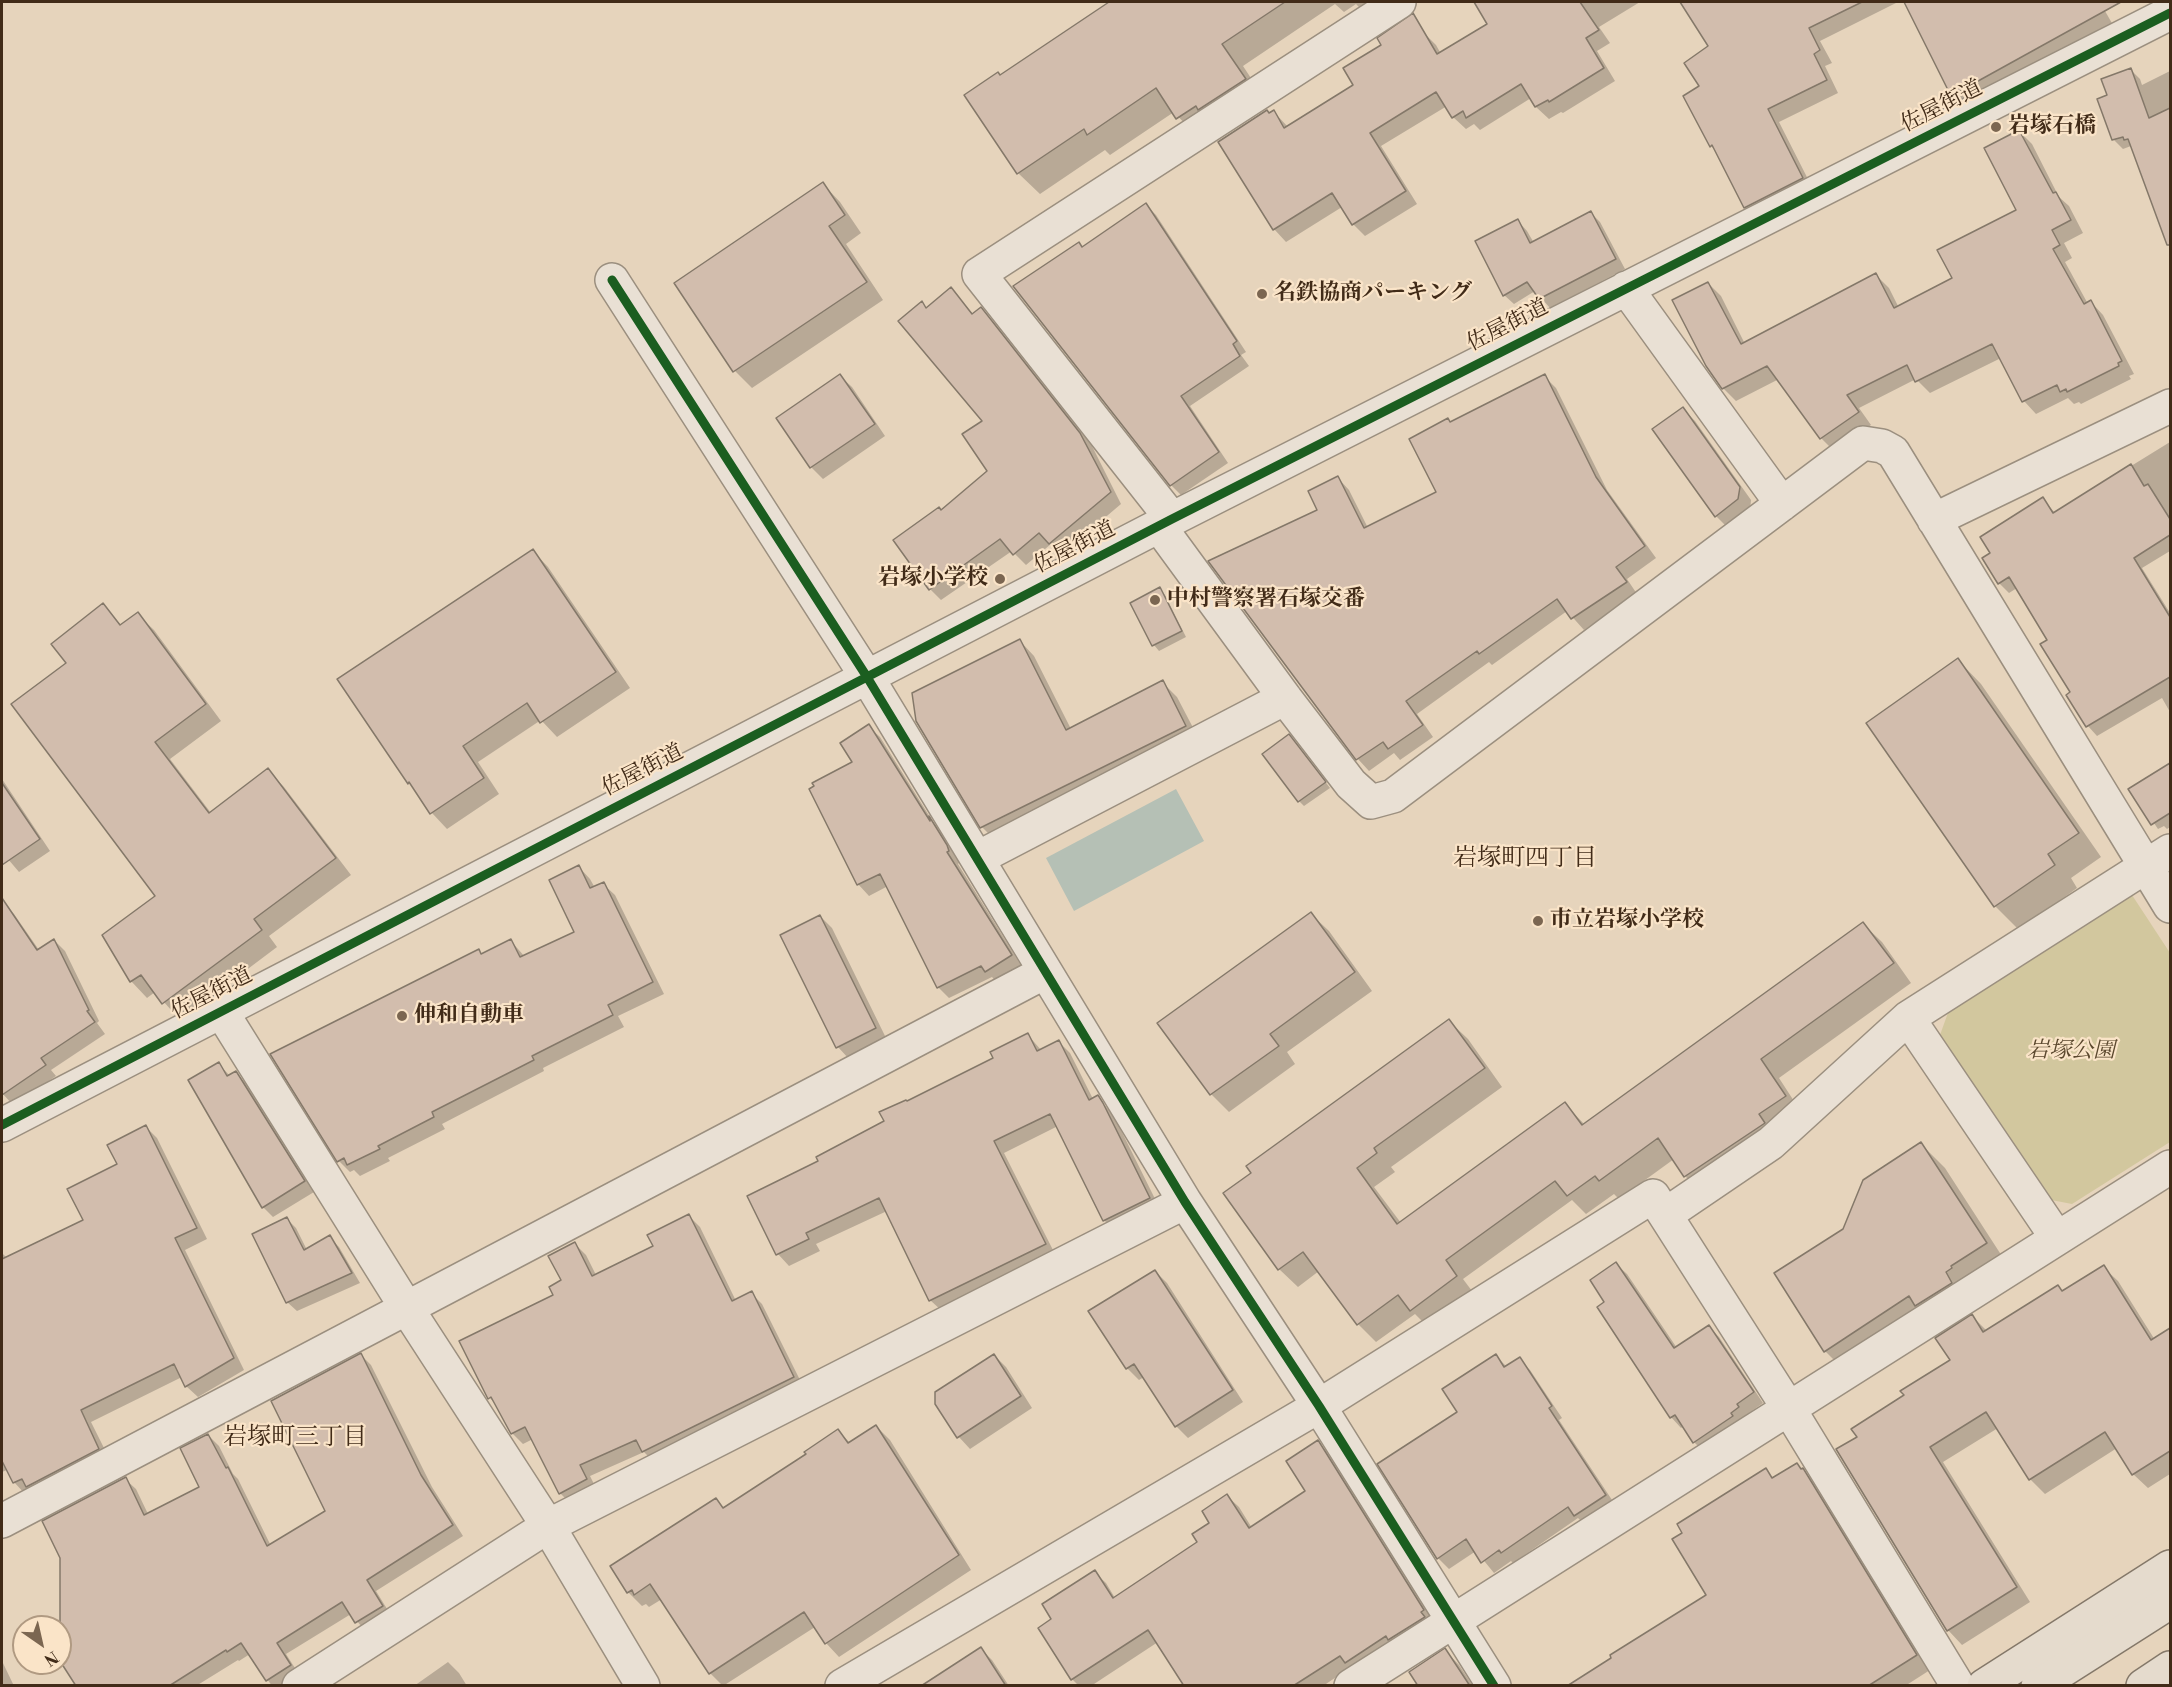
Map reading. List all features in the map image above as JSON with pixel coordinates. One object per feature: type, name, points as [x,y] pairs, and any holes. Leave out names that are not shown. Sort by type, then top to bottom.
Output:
[{"type":"main road","points":[[1984,1686],[2170,1567]]},
{"type":"main road","points":[[2038,1686],[2170,1602]]},
{"type":"main road","points":[[2143,1686],[2170,1668]]},
{"type":"street","points":[[1399,2],[979,274],[1166,523],[1285,698],[1351,784],[1371,802],[1393,796],[1863,443],[1882,446],[1893,452],[1934,520],[2158,859],[2170,906]]},
{"type":"street","name":"佐屋街道","points":[[2,1125],[1166,523],[2170,13]]},
{"type":"street","points":[[612,280],[867,677],[1185,1202],[1319,1406],[1494,1686]]},
{"type":"street","points":[[1626,288],[1782,504]]},
{"type":"street","points":[[1934,520],[2170,406]]},
{"type":"street","points":[[978,858],[1285,698]]},
{"type":"street","points":[[1665,1215],[1771,1143],[1908,1018],[2158,859]]},
{"type":"street","points":[[2,1521],[1045,972]]},
{"type":"street","points":[[221,1011],[406,1307],[548,1526],[643,1686]]},
{"type":"street","points":[[1908,1018],[2057,1238]]},
{"type":"street","points":[[1351,1686],[2170,1167]]},
{"type":"street","points":[[842,1686],[1319,1406],[1653,1196],[1789,1409],[1958,1686]]},
{"type":"street","points":[[299,1686],[548,1526],[1185,1202]]},
{"type":"green space","name":"岩塚公園","points":[[2132,895],[2170,953],[2170,1142],[2072,1204],[2046,1199],[1940,1035],[1949,1010]]},
{"type":"shaded area","points":[[1176,789],[1204,841],[1074,911],[1046,858]]},
{"type":"building","points":[[1109,2],[1285,2],[1222,44],[1246,79],[1198,110],[1196,106],[1176,119],[1156,88],[1087,135],[1084,129],[1017,174],[964,95],[998,72],[1000,75]]},
{"type":"building","points":[[1474,2],[1580,2],[1599,30],[1586,38],[1604,68],[1549,102],[1548,100],[1535,107],[1521,84],[1466,118],[1463,111],[1452,118],[1436,92],[1370,133],[1406,191],[1352,225],[1332,193],[1273,230],[1218,142],[1267,110],[1269,113],[1274,110],[1284,128],[1353,85],[1343,68],[1381,45],[1377,38],[1413,13],[1437,54],[1487,24]]},
{"type":"building","points":[[1680,2],[1862,2],[1809,28],[1820,50],[1814,54],[1827,80],[1768,109],[1803,178],[1744,208],[1712,145],[1710,147],[1683,96],[1699,86],[1684,63],[1708,46]]},
{"type":"building","points":[[1904,2],[2121,2],[1951,96]]},
{"type":"building","points":[[2131,68],[2149,118],[2170,108],[2170,245],[2167,245],[2128,139],[2124,140],[2123,137],[2112,140],[2097,99],[2107,95],[2101,79]]},
{"type":"building","points":[[2019,130],[2053,193],[2056,192],[2071,220],[2052,230],[2060,245],[2053,249],[2084,304],[2091,300],[2122,361],[2118,363],[2119,366],[2067,392],[2066,389],[2060,392],[2057,385],[2022,402],[1992,344],[1915,382],[1907,365],[1847,395],[1859,412],[1820,439],[1767,366],[1722,389],[1706,366],[1672,300],[1708,282],[1741,344],[1876,273],[1894,308],[1952,278],[1937,250],[2016,210],[1984,148]]},
{"type":"building","points":[[823,182],[845,215],[829,226],[867,282],[733,372],[674,283]]},
{"type":"building","points":[[1146,203],[1237,341],[1233,344],[1240,356],[1181,396],[1219,452],[1170,486],[1013,286],[1079,242],[1082,247]]},
{"type":"building","points":[[1591,211],[1616,259],[1539,299],[1527,282],[1503,296],[1475,241],[1518,219],[1530,243]]},
{"type":"building","points":[[951,287],[972,314],[981,307],[1080,433],[1111,492],[1049,544],[1039,533],[1013,555],[1000,539],[929,590],[893,540],[939,507],[941,510],[987,471],[962,434],[982,421],[898,321],[922,301],[926,308]]},
{"type":"building","points":[[840,374],[875,424],[810,468],[776,418]]},
{"type":"building","points":[[1545,374],[1596,477],[1645,546],[1616,567],[1627,582],[1571,619],[1557,599],[1479,654],[1477,651],[1406,701],[1423,725],[1388,749],[1383,742],[1356,760],[1208,561],[1317,510],[1308,491],[1338,476],[1364,528],[1436,492],[1409,439],[1448,418],[1450,422]]},
{"type":"building","points":[[1683,407],[1740,487],[1738,499],[1715,517],[1652,429]]},
{"type":"building","points":[[2131,464],[2144,486],[2148,484],[2170,519],[2170,535],[2134,558],[2170,617],[2170,677],[2086,727],[2066,695],[2070,692],[2040,644],[2047,640],[2009,577],[1998,584],[1982,558],[1990,553],[1980,537],[2043,497],[2053,513]]},
{"type":"building","points":[[533,549],[616,672],[540,723],[527,703],[463,746],[484,778],[430,814],[337,679]]},
{"type":"building","points":[[1160,587],[1182,631],[1152,646],[1130,603]]},
{"type":"building","points":[[103,603],[120,625],[138,612],[206,704],[155,742],[209,813],[268,768],[336,858],[254,919],[262,930],[162,1004],[141,975],[130,982],[102,935],[155,896],[11,704],[66,663],[51,644]]},
{"type":"building","points":[[1020,639],[1066,730],[1163,680],[1186,726],[980,828],[916,721],[912,693]]},
{"type":"building","points":[[1958,658],[2079,833],[2048,854],[2055,865],[1994,907],[1866,723]]},
{"type":"building","points":[[869,724],[947,845],[949,851],[947,852],[1012,955],[985,972],[981,966],[937,988],[880,874],[857,885],[809,789],[814,786],[812,783],[852,762],[840,743]]},
{"type":"building","points":[[1289,734],[1326,782],[1298,802],[1262,754]]},
{"type":"building","points":[[2170,763],[2170,813],[2151,825],[2128,789]]},
{"type":"building","points":[[2,783],[40,839],[2,865]]},
{"type":"building","points":[[579,865],[590,888],[604,882],[653,982],[608,1005],[613,1015],[532,1056],[534,1060],[432,1112],[434,1117],[378,1146],[380,1149],[347,1165],[344,1158],[337,1162],[270,1054],[479,949],[481,954],[511,939],[520,957],[574,932],[549,880]]},
{"type":"building","points":[[2,898],[37,950],[54,939],[89,1010],[87,1011],[95,1022],[41,1058],[46,1065],[2,1095]]},
{"type":"building","points":[[1311,912],[1355,972],[1270,1034],[1279,1046],[1210,1095],[1157,1023]]},
{"type":"building","points":[[820,915],[876,1028],[836,1048],[780,935]]},
{"type":"building","points":[[1863,922],[1894,963],[1761,1059],[1786,1096],[1759,1114],[1765,1123],[1684,1177],[1658,1138],[1599,1181],[1595,1176],[1567,1196],[1555,1181],[1446,1260],[1457,1276],[1410,1311],[1398,1295],[1357,1325],[1303,1252],[1278,1270],[1223,1193],[1251,1173],[1246,1166],[1449,1019],[1485,1068],[1374,1148],[1377,1153],[1357,1168],[1397,1224],[1565,1102],[1582,1125]]},
{"type":"building","points":[[1028,1033],[1037,1051],[1059,1040],[1089,1100],[1098,1095],[1103,1103],[1150,1198],[1103,1221],[1050,1114],[994,1141],[1046,1244],[929,1301],[879,1198],[806,1233],[809,1239],[776,1255],[747,1196],[818,1161],[816,1157],[884,1121],[879,1112],[907,1101],[993,1058],[990,1052]]},
{"type":"building","points":[[219,1062],[227,1076],[236,1071],[305,1181],[262,1208],[188,1080]]},
{"type":"building","points":[[146,1125],[197,1228],[175,1238],[234,1358],[185,1387],[174,1364],[81,1410],[99,1449],[26,1487],[22,1479],[13,1483],[2,1461],[2,1259],[83,1220],[67,1189],[117,1164],[107,1145]]},
{"type":"building","points":[[1921,1142],[1987,1243],[1951,1266],[1952,1268],[1946,1272],[1952,1283],[1915,1306],[1909,1296],[1824,1352],[1774,1273],[1843,1229],[1863,1180]]},
{"type":"building","points":[[689,1214],[732,1301],[752,1291],[794,1377],[642,1452],[636,1440],[580,1465],[587,1479],[559,1494],[525,1427],[511,1434],[491,1397],[488,1399],[459,1341],[553,1295],[549,1287],[561,1280],[548,1256],[575,1242],[592,1276],[653,1246],[647,1235]]},
{"type":"building","points":[[287,1217],[304,1250],[330,1235],[352,1273],[286,1303],[252,1234]]},
{"type":"building","points":[[1616,1262],[1674,1348],[1709,1325],[1754,1392],[1737,1404],[1739,1407],[1731,1413],[1733,1416],[1693,1443],[1675,1415],[1670,1418],[1597,1307],[1604,1302],[1590,1280]]},
{"type":"building","points":[[2104,1265],[2151,1340],[2170,1328],[2170,1451],[2132,1475],[2105,1432],[2029,1480],[1986,1412],[1930,1447],[2017,1587],[1947,1631],[1836,1449],[1857,1437],[1851,1429],[1904,1395],[1900,1391],[1950,1360],[1935,1338],[1972,1314],[1983,1332],[2058,1285],[2062,1291]]},
{"type":"building","points":[[1155,1270],[1233,1390],[1175,1427],[1134,1364],[1126,1369],[1088,1311]]},
{"type":"building","points":[[361,1353],[421,1475],[453,1525],[367,1580],[383,1606],[355,1623],[342,1602],[277,1643],[291,1665],[266,1681],[241,1643],[169,1686],[76,1686],[69,1675],[72,1675],[72,1615],[60,1615],[60,1558],[42,1521],[126,1477],[144,1515],[199,1487],[180,1448],[208,1434],[226,1468],[228,1467],[267,1546],[325,1511],[271,1401]]},
{"type":"building","points":[[994,1354],[1021,1396],[957,1438],[935,1404],[935,1392]]},
{"type":"building","points":[[1496,1354],[1504,1367],[1520,1357],[1552,1406],[1549,1408],[1606,1495],[1574,1516],[1568,1507],[1501,1553],[1499,1550],[1481,1563],[1466,1539],[1437,1559],[1377,1464],[1457,1412],[1442,1389]]},
{"type":"building","points":[[876,1425],[959,1555],[825,1644],[804,1612],[709,1674],[650,1584],[634,1595],[632,1590],[627,1593],[610,1566],[716,1498],[723,1508],[806,1454],[804,1452],[838,1429],[848,1443]]},
{"type":"building","points":[[1318,1440],[1424,1610],[1421,1612],[1425,1617],[1388,1640],[1386,1636],[1345,1663],[1340,1656],[1293,1686],[1184,1686],[1148,1630],[1071,1680],[1038,1628],[1051,1619],[1042,1604],[1095,1570],[1113,1598],[1197,1542],[1192,1534],[1209,1523],[1202,1511],[1227,1494],[1249,1528],[1305,1491],[1286,1461]]},
{"type":"building","points":[[1797,1463],[1801,1469],[1803,1468],[1917,1655],[1868,1686],[1567,1686],[1611,1658],[1610,1655],[1706,1595],[1672,1539],[1682,1533],[1677,1524],[1766,1468],[1772,1478]]},
{"type":"building","points":[[981,1647],[1006,1686],[921,1686]]},
{"type":"building","points":[[1445,1648],[1470,1686],[1418,1686],[1409,1672]]},
{"type":"cycle path","points":[[2,1125],[1172,519],[2170,13]]},
{"type":"cycle path","points":[[612,280],[867,677],[1185,1202],[1319,1406],[1494,1686]]},
{"type":"place","name":"岩塚石橋","points":[[1996,127]]},
{"type":"place","name":"名鉄協商パーキング","points":[[1262,294]]},
{"type":"place","name":"岩塚小学校","points":[[1000,579]]},
{"type":"place","name":"中村警察署石塚交番","points":[[1155,600]]},
{"type":"place","name":"市立岩塚小学校","points":[[1538,921]]},
{"type":"place","name":"伸和自動車","points":[[402,1016]]},
{"type":"district","name":"岩塚町四丁目","points":[[1525,859]]},
{"type":"district","name":"岩塚町三丁目","points":[[295,1438]]}]
